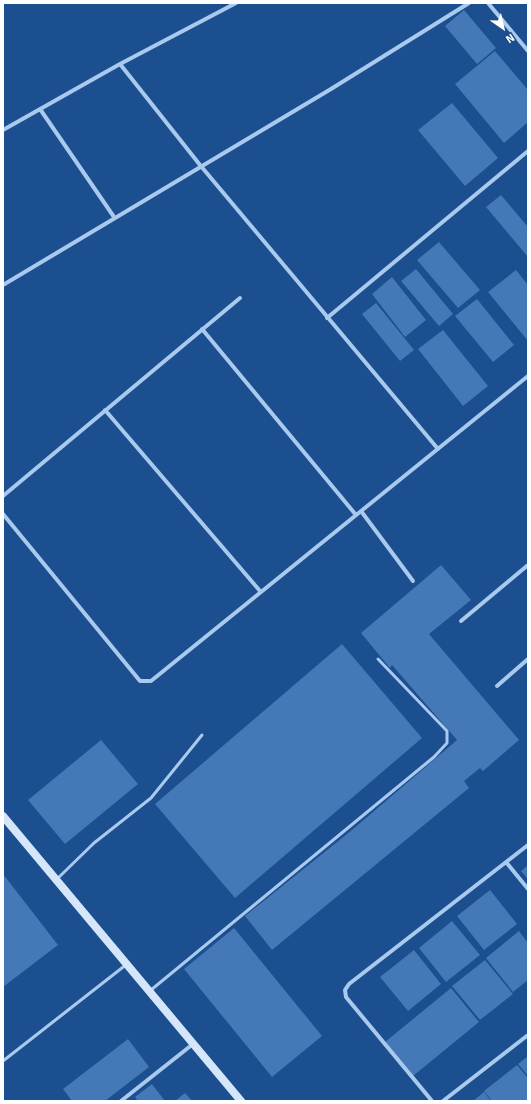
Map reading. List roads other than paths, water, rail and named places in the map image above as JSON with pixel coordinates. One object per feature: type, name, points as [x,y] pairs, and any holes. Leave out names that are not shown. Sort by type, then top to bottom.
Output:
[{"type":"street","points":[[3,130],[120,64],[236,3]]},
{"type":"street","points":[[3,285],[114,217],[331,89],[468,3]]},
{"type":"street","points":[[488,3],[528,52]]},
{"type":"street","points":[[120,64],[200,166],[438,449]]},
{"type":"street","points":[[40,109],[114,217]]},
{"type":"street","points":[[327,318],[528,151]]},
{"type":"street","points":[[3,496],[240,298]]},
{"type":"street","points":[[202,329],[356,515]]},
{"type":"street","points":[[3,514],[140,681],[151,681],[260,591],[528,376]]},
{"type":"street","points":[[105,410],[260,591]]},
{"type":"street","points":[[361,511],[413,581]]},
{"type":"street","points":[[461,620],[528,565]]},
{"type":"street","points":[[497,686],[528,659]]},
{"type":"street","points":[[3,816],[241,1101]]},
{"type":"street","points":[[432,1101],[346,998],[345,990],[349,984],[528,845]]},
{"type":"street","points":[[506,862],[528,889]]},
{"type":"street","points":[[443,1101],[528,1035]]},
{"type":"street","points":[[121,1101],[194,1044]]},
{"type":"lane","points":[[149,992],[428,762],[447,743],[446,731],[378,659]]},
{"type":"lane","points":[[56,880],[94,843],[151,798],[202,735]]},
{"type":"lane","points":[[3,1061],[127,964]]}]
